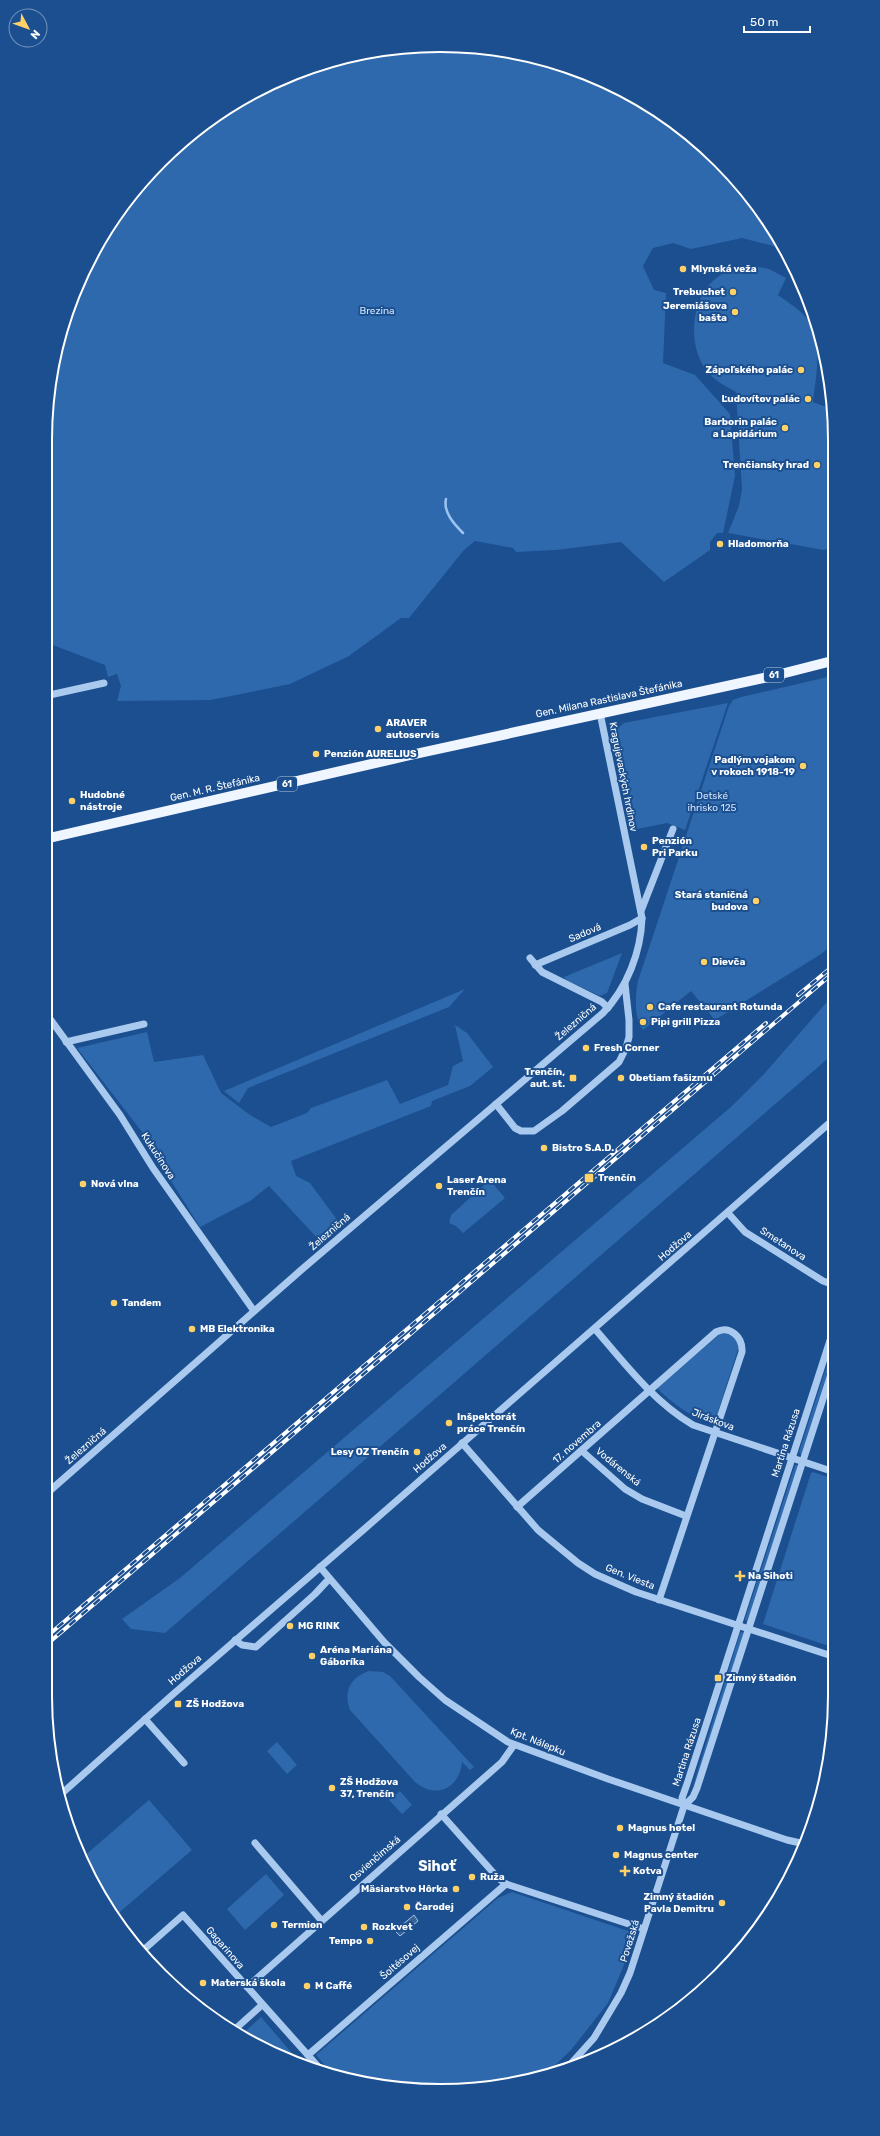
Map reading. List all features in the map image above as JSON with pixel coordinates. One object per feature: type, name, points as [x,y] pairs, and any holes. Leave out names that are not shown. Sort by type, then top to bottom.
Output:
[{"type":"main road","name":"Gen. Milana Rastislava Štefánika","points":[[507,733],[716,688],[828,662]]},
{"type":"main road","name":"Gen. M. R. Štefánika","points":[[52,837],[507,733]]},
{"type":"street","points":[[52,694],[104,683]]},
{"type":"street","name":"Kragujevackých hrdinov","points":[[600,713],[641,915],[640,940],[625,984]]},
{"type":"street","points":[[641,915],[673,829]]},
{"type":"street","name":"Sadová","points":[[535,965],[630,925],[641,915]]},
{"type":"street","points":[[530,958],[542,972],[602,1002],[608,1008]]},
{"type":"street","points":[[496,1104],[515,1128],[521,1132],[534,1131],[562,1111],[619,1062],[626,1048],[629,1037],[629,1020],[625,984]]},
{"type":"street","name":"Železničná","points":[[52,1489],[254,1311],[608,1008],[625,984]]},
{"type":"street","name":"Kukučínova","points":[[52,1022],[120,1115],[153,1168],[254,1311]]},
{"type":"street","points":[[66,1042],[144,1024]]},
{"type":"street","name":"Hodžova","points":[[64,1792],[144,1719],[320,1568],[828,1125]]},
{"type":"street","name":"Smetanova","points":[[728,1213],[745,1232],[828,1283]]},
{"type":"street","name":"Jiráskova","points":[[595,1329],[649,1392],[674,1414],[693,1425],[828,1470]]},
{"type":"street","name":"17. novembra","points":[[517,1507],[716,1332],[725,1330],[734,1334],[741,1342],[742,1352],[714,1432]]},
{"type":"street","name":"Martina Rázusa","points":[[684,1806],[682,1798],[828,1347]]},
{"type":"street","name":"Martina Rázusa","points":[[684,1806],[693,1797],[697,1788],[828,1383]]},
{"type":"street","points":[[659,1600],[714,1432]]},
{"type":"street","name":"Gen. Viesta","points":[[462,1443],[538,1530],[578,1563],[613,1582],[659,1600],[828,1655]]},
{"type":"street","name":"Vodárenská","points":[[582,1451],[625,1489],[642,1499],[686,1516]]},
{"type":"street","name":"Kpt. Nálepku","points":[[320,1568],[384,1642],[445,1700],[514,1745],[684,1806],[799,1843]]},
{"type":"street","points":[[235,1640],[242,1645],[256,1647],[315,1594],[329,1579]]},
{"type":"street","points":[[144,1719],[184,1763]]},
{"type":"street","name":"Osvienčimská","points":[[247,1987],[441,1814],[502,1762],[514,1745]]},
{"type":"street","name":"Považská","points":[[575,2059],[590,2043],[612,2012],[630,1973],[684,1806]]},
{"type":"street","points":[[441,1814],[498,1878],[506,1884],[644,1929]]},
{"type":"street","points":[[255,1843],[321,1920]]},
{"type":"street","name":"Šoltésovej","points":[[308,2055],[506,1884]]},
{"type":"street","name":"Gagarinova","points":[[145,1948],[183,1915],[315,2063]]},
{"type":"street","points":[[237,2027],[262,2005]]},
{"type":"green space","name":"Brezina","points":[[440,52],[491,55],[516,59],[540,65],[588,82],[612,92],[656,117],[696,148],[732,184],[763,224],[776,247],[742,238],[691,249],[673,243],[653,248],[643,266],[654,290],[666,293],[663,363],[695,375],[730,414],[735,476],[723,533],[717,533],[710,542],[710,550],[664,582],[621,542],[556,550],[516,552],[513,548],[475,541],[464,550],[409,618],[401,618],[349,656],[290,684],[211,700],[117,701],[121,686],[117,674],[108,677],[105,665],[52,645],[52,440],[55,389],[59,364],[65,340],[82,292],[92,268],[117,224],[148,184],[184,148],[224,117],[268,92],[292,82],[340,65],[364,59],[389,55]]},
{"type":"green space","points":[[754,266],[769,269],[786,278],[778,295],[803,314],[809,322],[815,340],[817,348],[817,368],[813,402],[826,407],[827,415],[828,548],[824,550],[728,533],[739,506],[742,489],[736,392],[713,378],[707,371],[700,360],[694,335],[697,308],[702,295],[710,284],[719,276],[727,271],[740,267]]},
{"type":"green space","name":"Detské ihrisko 125","points":[[828,677],[828,948],[715,1020],[691,991],[643,1030],[640,1026],[637,1014],[636,993],[638,981],[729,706],[733,700]]},
{"type":"green space","points":[[728,703],[685,830],[667,823],[632,830],[614,743],[617,729],[624,723]]},
{"type":"green space","points":[[622,953],[607,993],[600,996],[566,980],[564,977]]},
{"type":"green space","points":[[465,989],[449,1007],[248,1088],[239,1103],[224,1091]]},
{"type":"green space","points":[[828,1001],[828,1058],[165,1633],[131,1629],[122,1619],[180,1578],[732,1106],[764,1074]]},
{"type":"green space","points":[[455,1025],[467,1033],[493,1067],[470,1086],[432,1101],[431,1106],[291,1161],[296,1176],[310,1183],[338,1221],[318,1239],[269,1186],[250,1201],[200,1227],[144,1138],[146,1137],[77,1048],[147,1032],[154,1062],[203,1055],[221,1093],[250,1115],[271,1127],[307,1113],[311,1108],[387,1080],[400,1104],[448,1085],[453,1066],[463,1061]]},
{"type":"green space","points":[[490,1180],[505,1198],[463,1233],[456,1226],[449,1223],[451,1215]]},
{"type":"green space","points":[[720,1334],[732,1336],[739,1346],[714,1424],[683,1410],[657,1388]]},
{"type":"green space","points":[[828,1362],[828,1378],[804,1453],[801,1455],[799,1452]]},
{"type":"green space","points":[[795,1465],[799,1465],[747,1622],[745,1619]]},
{"type":"green space","points":[[813,1472],[828,1477],[828,1646],[763,1624],[811,1473]]},
{"type":"green space","points":[[740,1633],[744,1633],[707,1750],[691,1792]]},
{"type":"green space","points":[[369,1671],[383,1672],[390,1676],[474,1767],[470,1770],[462,1762],[457,1779],[446,1788],[439,1790],[431,1790],[415,1782],[350,1710],[347,1697],[350,1686],[357,1677]]},
{"type":"green space","points":[[277,1742],[297,1765],[287,1774],[267,1751]]},
{"type":"green space","points":[[400,1791],[412,1805],[402,1814],[389,1800]]},
{"type":"green space","points":[[149,1800],[192,1850],[118,1913],[92,1868],[86,1854]]},
{"type":"green space","points":[[266,1874],[284,1895],[245,1930],[227,1909]]},
{"type":"green space","points":[[512,1892],[634,1933],[631,1940],[634,1941],[608,2003],[571,2050],[554,2067],[540,2071],[491,2081],[465,2083],[440,2084],[389,2081],[364,2077],[326,2066],[316,2055],[498,1898]]},
{"type":"green space","points":[[261,2017],[293,2054],[268,2044],[245,2031]]},
{"type":"shaded area","points":[[414,1915],[418,1921],[400,1936],[395,1931]]},
{"type":"waterway","points":[[446,499],[446,509],[453,522],[463,533]]},
{"type":"railway","points":[[798,995],[828,970]]},
{"type":"railway","points":[[52,1640],[828,977]]},
{"type":"railway","points":[[52,1632],[766,1023]]},
{"type":"place","name":"Mlynská veža","points":[[683,269]]},
{"type":"place","name":"Trebuchet","points":[[733,292]]},
{"type":"place","name":"Jeremiášova bašta","points":[[735,312]]},
{"type":"place","name":"Zápoľského palác","points":[[801,370]]},
{"type":"place","name":"Ľudovítov palác","points":[[808,399]]},
{"type":"place","name":"Barborin palác a Lapidárium","points":[[785,428]]},
{"type":"place","name":"Trenčiansky hrad","points":[[817,465]]},
{"type":"place","name":"Hladomorňa","points":[[720,544]]},
{"type":"place","name":"ARAVER autoservis","points":[[378,729]]},
{"type":"place","name":"Penzión AURELIUS","points":[[316,754]]},
{"type":"place","name":"Padlým vojakom v rokoch 1918-19","points":[[803,766]]},
{"type":"place","name":"Hudobné nástroje","points":[[72,801]]},
{"type":"place","name":"Penzión Pri Parku","points":[[644,847]]},
{"type":"place","name":"Stará staničná budova","points":[[756,901]]},
{"type":"place","name":"Dievča","points":[[704,962]]},
{"type":"place","name":"Cafe restaurant Rotunda","points":[[650,1007]]},
{"type":"place","name":"Pipi grill Pizza","points":[[643,1022]]},
{"type":"place","name":"Fresh Corner","points":[[586,1048]]},
{"type":"place","name":"Trenčín, aut. st.","points":[[573,1078]]},
{"type":"place","name":"Obetiam fašizmu","points":[[621,1078]]},
{"type":"place","name":"Bistro S.A.D.","points":[[544,1148]]},
{"type":"place","name":"Trenčín","points":[[589,1178]]},
{"type":"place","name":"Nová vlna","points":[[83,1184]]},
{"type":"place","name":"Laser Arena Trenčín","points":[[439,1186]]},
{"type":"place","name":"Tandem","points":[[114,1303]]},
{"type":"place","name":"MB Elektronika","points":[[192,1329]]},
{"type":"place","name":"Inšpektorát práce Trenčín","points":[[449,1423]]},
{"type":"place","name":"Lesy OZ Trenčín","points":[[417,1452]]},
{"type":"place","name":"Na Sihoti","points":[[740,1576]]},
{"type":"place","name":"MG RINK","points":[[290,1626]]},
{"type":"place","name":"Aréna Mariána Gáboríka","points":[[312,1656]]},
{"type":"place","name":"Zimný štadión","points":[[718,1678]]},
{"type":"place","name":"ZŠ Hodžova","points":[[178,1704]]},
{"type":"place","name":"ZŠ Hodžova 37, Trenčín","points":[[332,1788]]},
{"type":"place","name":"Magnus hotel","points":[[620,1828]]},
{"type":"place","name":"Magnus center","points":[[616,1855]]},
{"type":"place","name":"Kotva","points":[[625,1871]]},
{"type":"place","name":"Ruža","points":[[472,1877]]},
{"type":"place","name":"Mäsiarstvo Hôrka","points":[[456,1889]]},
{"type":"place","name":"Zimný štadión Pavla Demitru","points":[[722,1903]]},
{"type":"place","name":"Čarodej","points":[[407,1907]]},
{"type":"place","name":"Termion","points":[[274,1925]]},
{"type":"place","name":"Rozkvet","points":[[364,1927]]},
{"type":"place","name":"Tempo","points":[[370,1941]]},
{"type":"place","name":"Materská škola","points":[[203,1983]]},
{"type":"place","name":"M Caffé","points":[[307,1986]]},
{"type":"district","name":"Sihoť","points":[[437,1866]]}]
